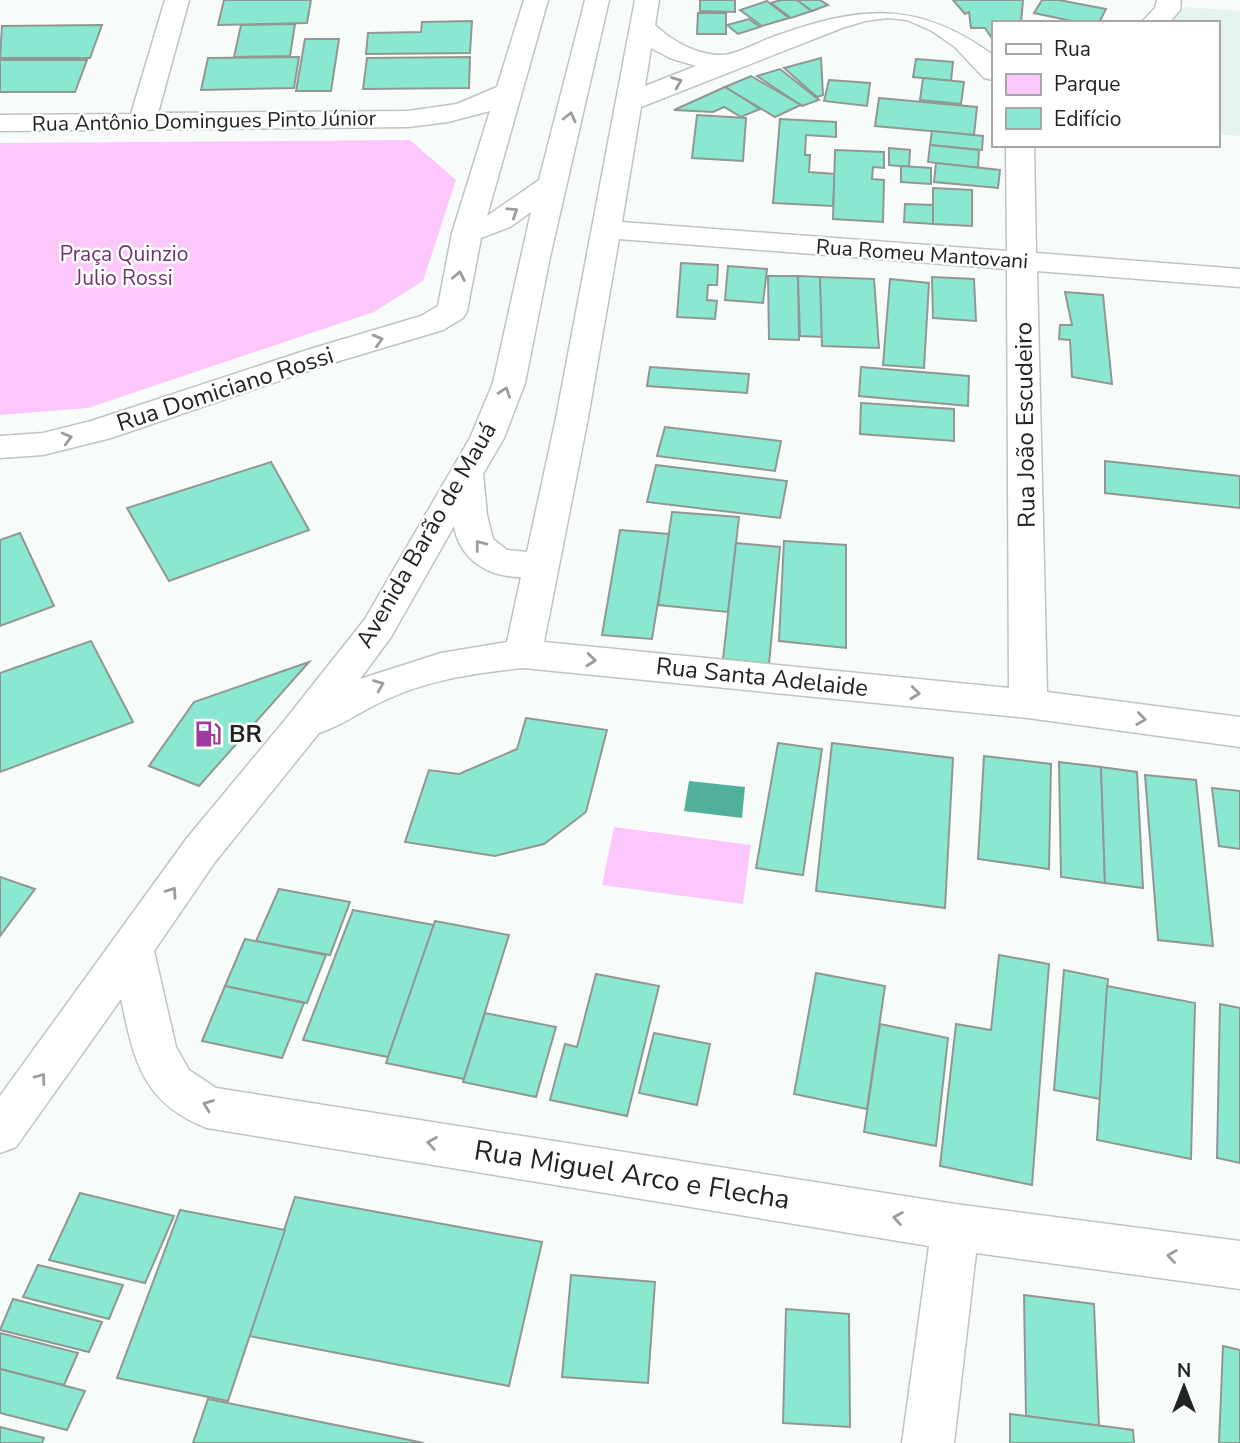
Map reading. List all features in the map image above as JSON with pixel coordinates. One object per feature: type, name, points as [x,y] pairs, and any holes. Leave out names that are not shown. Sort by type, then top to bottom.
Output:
[{"type":"street","points":[[142,122],[177,0]]},
{"type":"street","points":[[467,233],[536,0]]},
{"type":"street","name":"Avenida Barão de Mauá","points":[[0,1132],[201,850],[299,731],[378,628],[467,476],[487,438],[509,383],[535,257],[597,0]]},
{"type":"street","points":[[1156,21],[1167,10],[1170,0]]},
{"type":"street","points":[[630,102],[724,63],[867,13],[902,6],[942,26],[982,57],[992,71]]},
{"type":"street","points":[[644,13],[657,42],[681,55],[724,63]]},
{"type":"street","points":[[523,654],[572,418],[644,13]]},
{"type":"street","points":[[156,75],[171,110],[185,121]]},
{"type":"street","name":"Rua Antônio Domingues Pinto Júnior","points":[[0,123],[408,119],[461,113],[487,104],[509,91]]},
{"type":"street","name":"Rua Antônio Domingues Pinto Júnior","points":[[408,119],[460,141],[481,160],[485,173]]},
{"type":"street","name":"Rua João Escudeiro","points":[[1020,147],[1028,704]]},
{"type":"street","points":[[467,233],[500,220],[554,183]]},
{"type":"street","name":"Rua Romeu Mantovani","points":[[605,229],[1240,278]]},
{"type":"street","name":"Rua Domiciano Rossi","points":[[0,447],[43,444],[99,430],[447,316],[452,311],[467,233]]},
{"type":"street","points":[[467,476],[470,530],[477,545],[490,558],[503,564],[540,564]]},
{"type":"street","name":"Rua Santa Adelaide","points":[[299,731],[358,694],[410,673],[467,659],[523,654],[1028,704],[1240,732]]},
{"type":"street","name":"Rua Miguel Arco e Flecha","points":[[132,949],[155,1052],[173,1084],[207,1107],[955,1227],[1240,1265]]},
{"type":"street","points":[[928,1443],[955,1227]]},
{"type":"shaded area","points":[[1184,7],[1240,11],[1240,136],[1219,134],[1219,21],[1173,21]]},
{"type":"shaded area","points":[[689,781],[745,787],[742,818],[684,811]]},
{"type":"green space","name":"Praça Quinzio Julio Rossi","points":[[410,140],[456,180],[423,281],[374,312],[88,408],[0,415],[0,143]]},
{"type":"green space","points":[[614,827],[751,845],[743,904],[602,885]]},
{"type":"building","points":[[224,0],[311,0],[307,23],[218,25]]},
{"type":"building","points":[[700,0],[735,0],[735,12],[700,11]]},
{"type":"building","points":[[797,0],[812,11],[791,18],[771,3]]},
{"type":"building","points":[[797,0],[820,0],[828,5],[812,11]]},
{"type":"building","points":[[953,0],[1023,0],[1021,21],[992,21],[992,38],[985,28],[971,28],[969,12],[965,14]]},
{"type":"building","points":[[1042,0],[1059,0],[1106,9],[1100,21],[1072,21],[1034,13]]},
{"type":"building","points":[[767,1],[789,18],[762,26],[740,10]]},
{"type":"building","points":[[698,13],[726,13],[726,34],[697,34]]},
{"type":"building","points":[[749,19],[760,27],[738,34],[727,25]]},
{"type":"building","points":[[472,21],[470,53],[366,54],[368,33],[421,32],[422,22]]},
{"type":"building","points":[[295,24],[290,56],[234,57],[241,25]]},
{"type":"building","points":[[102,25],[90,58],[0,58],[2,26]]},
{"type":"building","points":[[305,39],[339,39],[331,91],[296,91]]},
{"type":"building","points":[[299,57],[294,88],[201,90],[208,58]]},
{"type":"building","points":[[470,57],[469,88],[363,89],[367,58]]},
{"type":"building","points":[[821,58],[823,95],[817,97],[784,68]]},
{"type":"building","points":[[916,59],[953,62],[951,81],[913,77]]},
{"type":"building","points":[[0,60],[87,60],[75,92],[0,92]]},
{"type":"building","points":[[780,69],[819,100],[802,106],[757,76]]},
{"type":"building","points":[[751,76],[801,105],[775,117],[725,87]]},
{"type":"building","points":[[923,78],[964,82],[961,104],[920,100]]},
{"type":"building","points":[[829,80],[870,83],[867,106],[824,101]]},
{"type":"building","points":[[725,87],[760,109],[741,117],[724,107],[713,112],[674,110]]},
{"type":"building","points":[[879,98],[977,107],[974,135],[875,126]]},
{"type":"building","points":[[697,115],[746,118],[743,161],[692,158]]},
{"type":"building","points":[[780,119],[836,122],[836,137],[806,135],[805,155],[810,155],[809,172],[835,174],[833,206],[773,203]]},
{"type":"building","points":[[932,131],[983,136],[982,150],[930,145]]},
{"type":"building","points":[[930,145],[979,150],[978,168],[928,162]]},
{"type":"building","points":[[889,148],[910,150],[909,167],[889,165]]},
{"type":"building","points":[[835,150],[884,152],[884,168],[873,167],[872,179],[884,180],[883,222],[833,219]]},
{"type":"building","points":[[936,163],[1000,170],[998,188],[934,182]]},
{"type":"building","points":[[901,166],[931,168],[931,184],[901,182]]},
{"type":"building","points":[[933,188],[972,190],[972,226],[933,224]]},
{"type":"building","points":[[905,204],[933,205],[933,224],[904,222]]},
{"type":"building","points":[[681,263],[718,265],[717,285],[708,285],[707,300],[717,301],[715,319],[677,317]]},
{"type":"building","points":[[728,266],[767,269],[763,303],[725,300]]},
{"type":"building","points":[[768,276],[798,276],[799,340],[769,339]]},
{"type":"building","points":[[798,276],[820,277],[823,337],[800,336]]},
{"type":"building","points":[[820,277],[874,279],[879,348],[822,346]]},
{"type":"building","points":[[932,277],[974,279],[976,321],[933,318]]},
{"type":"building","points":[[890,279],[929,283],[924,368],[883,365]]},
{"type":"building","points":[[1065,292],[1103,295],[1112,384],[1072,377],[1070,340],[1059,339],[1060,325],[1072,325]]},
{"type":"building","points":[[650,367],[749,374],[747,393],[647,386]]},
{"type":"building","points":[[861,367],[969,376],[968,406],[859,396]]},
{"type":"building","points":[[861,403],[954,409],[954,441],[860,434]]},
{"type":"building","points":[[665,427],[781,441],[775,471],[657,456]]},
{"type":"building","points":[[1105,461],[1240,476],[1240,508],[1105,493]]},
{"type":"building","points":[[271,462],[309,530],[169,581],[127,508]]},
{"type":"building","points":[[656,465],[787,481],[780,518],[647,502]]},
{"type":"building","points":[[672,512],[739,517],[728,612],[658,605]]},
{"type":"building","points":[[620,530],[669,534],[652,639],[602,635]]},
{"type":"building","points":[[20,533],[54,606],[0,626],[0,540]]},
{"type":"building","points":[[784,541],[846,545],[846,648],[779,641]]},
{"type":"building","points":[[736,543],[780,547],[769,664],[723,659]]},
{"type":"building","points":[[91,641],[133,722],[0,772],[0,673]]},
{"type":"building","name":"BR","points":[[309,662],[199,786],[149,766],[194,702]]},
{"type":"building","points":[[526,718],[607,730],[586,812],[544,844],[495,856],[405,842],[429,770],[459,774],[517,749]]},
{"type":"building","points":[[778,743],[822,749],[803,875],[756,868]]},
{"type":"building","points":[[832,743],[953,758],[945,908],[816,891]]},
{"type":"building","points":[[984,756],[1051,764],[1049,869],[978,859]]},
{"type":"building","points":[[1059,762],[1101,767],[1105,883],[1061,877]]},
{"type":"building","points":[[1101,767],[1137,772],[1143,888],[1105,883]]},
{"type":"building","points":[[1145,775],[1196,780],[1213,946],[1158,940]]},
{"type":"building","points":[[1212,788],[1240,791],[1240,849],[1219,846]]},
{"type":"building","points":[[0,877],[35,889],[0,936]]},
{"type":"building","points":[[279,889],[350,902],[330,955],[256,941]]},
{"type":"building","points":[[353,910],[434,925],[388,1057],[303,1040]]},
{"type":"building","points":[[435,921],[509,935],[464,1079],[386,1063]]},
{"type":"building","points":[[245,939],[326,955],[307,1003],[225,986]]},
{"type":"building","points":[[999,955],[1049,964],[1032,1185],[940,1166],[956,1024],[991,1030]]},
{"type":"building","points":[[1064,970],[1108,979],[1100,1099],[1054,1090]]},
{"type":"building","points":[[816,973],[885,986],[867,1109],[794,1094]]},
{"type":"building","points":[[596,974],[659,986],[627,1116],[550,1100],[565,1044],[577,1047]]},
{"type":"building","points":[[225,986],[304,1003],[282,1058],[202,1041]]},
{"type":"building","points":[[1107,986],[1195,1003],[1191,1159],[1097,1140]]},
{"type":"building","points":[[1220,1004],[1240,1008],[1240,1163],[1217,1158]]},
{"type":"building","points":[[485,1013],[556,1027],[536,1097],[463,1082]]},
{"type":"building","points":[[880,1024],[948,1038],[936,1146],[864,1132]]},
{"type":"building","points":[[654,1033],[710,1044],[697,1105],[639,1093]]},
{"type":"building","points":[[80,1193],[174,1216],[145,1283],[49,1260]]},
{"type":"building","points":[[295,1197],[542,1242],[509,1386],[249,1336]]},
{"type":"building","points":[[180,1210],[285,1230],[228,1401],[117,1378]]},
{"type":"building","points":[[38,1265],[123,1285],[109,1319],[23,1297]]},
{"type":"building","points":[[571,1275],[655,1282],[648,1383],[562,1377]]},
{"type":"building","points":[[1024,1295],[1094,1304],[1099,1426],[1026,1416]]},
{"type":"building","points":[[13,1299],[102,1322],[89,1352],[0,1330]]},
{"type":"building","points":[[786,1309],[849,1314],[850,1427],[783,1423]]},
{"type":"building","points":[[0,1333],[78,1353],[64,1385],[0,1369]]},
{"type":"building","points":[[1223,1346],[1240,1350],[1240,1443],[1219,1443]]},
{"type":"building","points":[[0,1369],[85,1391],[67,1430],[0,1413]]},
{"type":"building","points":[[208,1399],[424,1443],[193,1443]]},
{"type":"building","points":[[1010,1414],[1133,1430],[1134,1443],[1010,1443]]},
{"type":"building","points":[[0,1427],[44,1438],[42,1443],[0,1443]]},
{"type":"place","name":"BR","points":[[208,734]]}]
